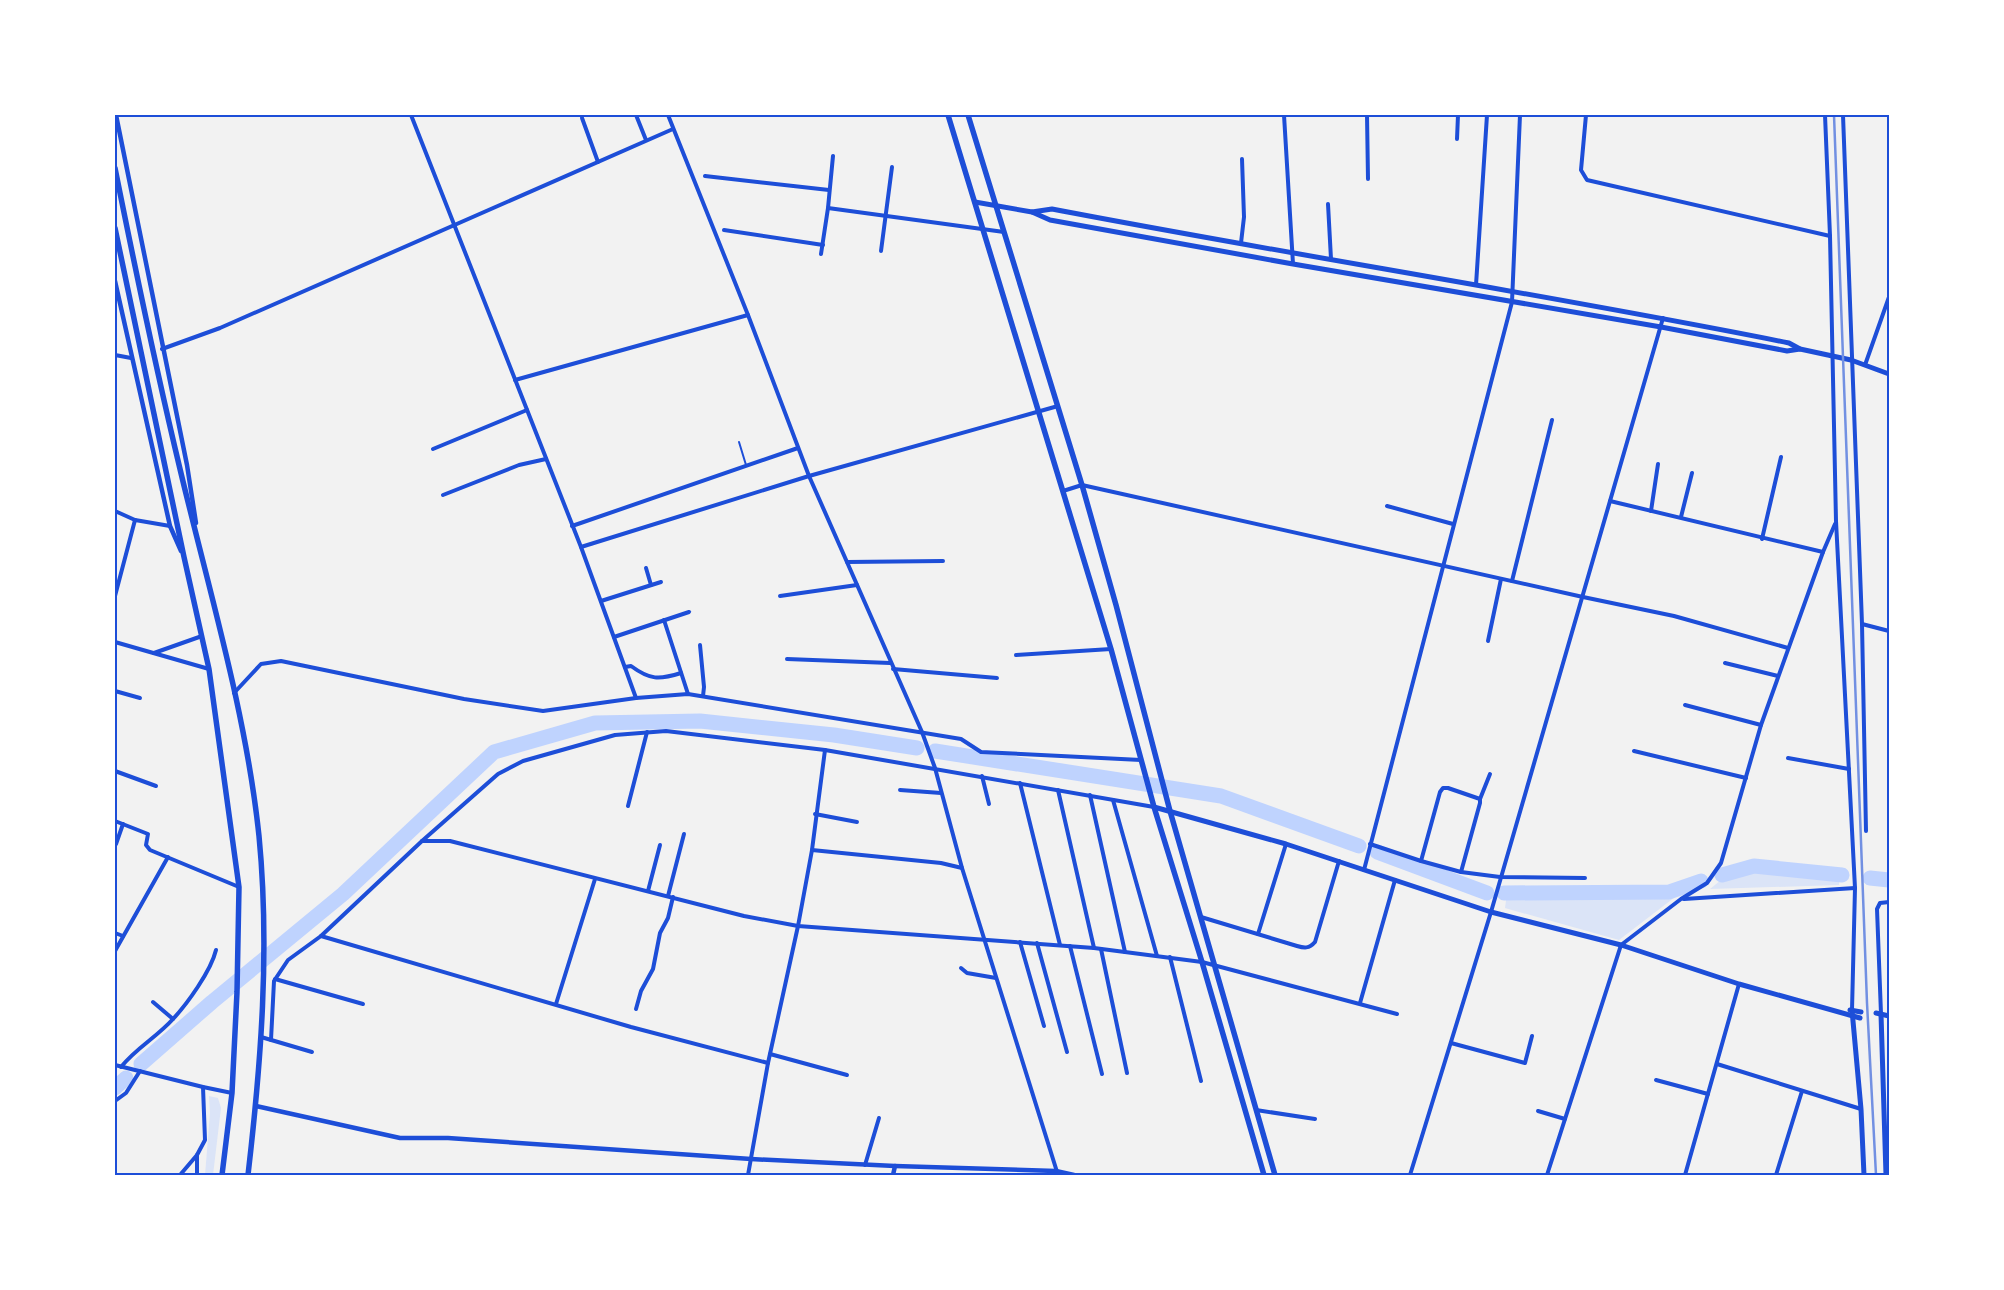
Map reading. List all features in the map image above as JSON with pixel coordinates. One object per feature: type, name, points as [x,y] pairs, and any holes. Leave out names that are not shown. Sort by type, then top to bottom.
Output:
[{"type":"main road","points":[[948,115],[1111,649],[1154,807],[1202,962],[1264,1175]]},
{"type":"main road","points":[[968,115],[1006,232],[1082,485],[1116,605],[1170,811],[1275,1175]]},
{"type":"main road","points":[[115,168],[180,470],[217,614],[251,769],[258,828],[264,947],[261,1037],[248,1175]]},
{"type":"main road","points":[[975,202],[1032,212],[1050,220],[1293,264],[1661,327],[1787,351],[1800,349]]},
{"type":"main road","points":[[1032,212],[1052,209],[1183,234],[1663,318],[1789,343],[1800,349],[1851,360],[1889,374]]},
{"type":"main road","points":[[115,228],[209,670],[239,887],[237,992],[232,1093],[222,1175]]},
{"type":"main road","points":[[1154,807],[1286,844],[1491,912],[1620,945],[1740,984],[1842,1012],[1861,1015]]},
{"type":"main road","points":[[1851,1013],[1861,1109],[1864,1175]]},
{"type":"main road","points":[[1886,1175],[1879,1016],[1889,1016]]},
{"type":"street","points":[[116,115],[186,465],[199,546]]},
{"type":"street","points":[[411,115],[581,547],[636,698]]},
{"type":"street","points":[[636,115],[646,140]]},
{"type":"street","points":[[668,115],[748,315],[809,476],[922,732],[935,768],[962,868],[1057,1173]]},
{"type":"street","points":[[1284,115],[1294,252],[1293,264]]},
{"type":"street","points":[[1367,115],[1368,180]]},
{"type":"street","points":[[1456,139],[1458,115]]},
{"type":"street","points":[[1476,285],[1487,115]]},
{"type":"street","points":[[1364,870],[1512,302],[1520,115]]},
{"type":"street","points":[[1586,115],[1581,170],[1587,180],[1830,236]]},
{"type":"street","points":[[1825,115],[1830,236],[1836,522],[1855,888],[1851,1013]]},
{"type":"street","points":[[1843,115],[1862,624],[1866,831]]},
{"type":"street","points":[[582,118],[598,162]]},
{"type":"street","points":[[162,349],[220,328],[673,129]]},
{"type":"street","points":[[821,254],[833,156]]},
{"type":"street","points":[[1241,243],[1244,217],[1242,159]]},
{"type":"street","points":[[881,250],[892,168]]},
{"type":"street","points":[[705,176],[829,190]]},
{"type":"street","points":[[1328,204],[1331,259]]},
{"type":"street","points":[[828,208],[1006,232]]},
{"type":"street","points":[[724,230],[823,245]]},
{"type":"street","points":[[115,281],[170,526],[184,557]]},
{"type":"street","points":[[1866,365],[1889,297]]},
{"type":"street","points":[[515,380],[748,315]]},
{"type":"street","points":[[1410,1175],[1491,912],[1663,318]]},
{"type":"street","points":[[115,355],[131,358]]},
{"type":"street","points":[[581,547],[809,476],[1058,406]]},
{"type":"street","points":[[433,449],[527,410]]},
{"type":"street","points":[[1512,581],[1552,420]]},
{"type":"street","points":[[572,526],[798,448]]},
{"type":"street","points":[[1762,539],[1781,457]]},
{"type":"street","points":[[443,495],[519,465],[546,459]]},
{"type":"street","points":[[1651,511],[1658,464]]},
{"type":"street","points":[[1681,517],[1692,473]]},
{"type":"street","points":[[1063,491],[1082,485],[1674,616],[1788,648]]},
{"type":"street","points":[[1610,501],[1681,517],[1762,539],[1823,552]]},
{"type":"street","points":[[1387,506],[1453,524]]},
{"type":"street","points":[[115,511],[135,520],[170,526]]},
{"type":"street","points":[[115,596],[135,520]]},
{"type":"street","points":[[1547,1175],[1620,945],[1681,899],[1707,883],[1722,863],[1761,725],[1823,552],[1836,522]]},
{"type":"street","points":[[847,562],[943,561]]},
{"type":"street","points":[[646,568],[650,585]]},
{"type":"street","points":[[1488,641],[1501,578]]},
{"type":"street","points":[[601,601],[661,582]]},
{"type":"street","points":[[780,596],[857,585]]},
{"type":"street","points":[[614,637],[689,612]]},
{"type":"street","points":[[664,620],[688,694]]},
{"type":"street","points":[[1862,624],[1889,631]]},
{"type":"street","points":[[154,653],[202,636]]},
{"type":"street","points":[[115,642],[209,670]]},
{"type":"street","points":[[700,645],[704,687],[703,696]]},
{"type":"street","points":[[1016,655],[1111,649]]},
{"type":"street","points":[[787,659],[890,663]]},
{"type":"street","points":[[234,693],[262,664],[281,661],[464,699],[543,711],[636,698],[688,694],[961,739],[981,752],[1141,760]]},
{"type":"street","points":[[1725,663],[1778,676]]},
{"type":"street","points":[[626,667],[631,666],[644,676],[654,678],[666,678],[682,673]]},
{"type":"street","points":[[893,669],[997,678]]},
{"type":"street","points":[[115,691],[140,698]]},
{"type":"street","points":[[1685,705],[1761,725]]},
{"type":"street","points":[[271,1040],[275,979],[288,960],[321,936],[422,841],[498,774],[523,761],[615,734],[666,731],[825,750],[1154,807]]},
{"type":"street","points":[[628,806],[647,732]]},
{"type":"street","points":[[748,1175],[768,1063],[798,926],[812,850],[815,814],[825,750]]},
{"type":"street","points":[[1634,751],[1746,778]]},
{"type":"street","points":[[1788,758],[1849,769]]},
{"type":"street","points":[[115,771],[156,786]]},
{"type":"street","points":[[1461,872],[1480,799],[1490,774]]},
{"type":"street","points":[[982,776],[989,804]]},
{"type":"street","points":[[1020,783],[1060,945]]},
{"type":"street","points":[[1421,861],[1440,792],[1443,788],[1480,799]]},
{"type":"street","points":[[900,790],[941,793]]},
{"type":"street","points":[[1058,790],[1094,948]]},
{"type":"street","points":[[1090,795],[1125,952]]},
{"type":"street","points":[[1113,800],[1157,956]]},
{"type":"street","points":[[815,814],[857,822]]},
{"type":"street","points":[[115,821],[146,832],[148,837],[147,848],[239,887]]},
{"type":"street","points":[[116,844],[123,824]]},
{"type":"street","points":[[668,896],[684,834]]},
{"type":"street","points":[[422,841],[450,841],[744,916],[798,926],[1037,943],[1170,957],[1202,962],[1397,1014]]},
{"type":"street","points":[[1258,934],[1286,844]]},
{"type":"street","points":[[1370,844],[1461,872],[1500,877],[1585,878]]},
{"type":"street","points":[[648,891],[660,845]]},
{"type":"street","points":[[812,850],[941,863],[962,868]]},
{"type":"street","points":[[115,951],[168,857]]},
{"type":"street","points":[[1201,917],[1296,946],[1306,948],[1312,946],[1315,942],[1339,861]]},
{"type":"street","points":[[556,1004],[595,879]]},
{"type":"street","points":[[1360,1003],[1394,880]]},
{"type":"street","points":[[1681,899],[1855,888]]},
{"type":"street","points":[[636,1009],[653,969],[660,933],[668,918],[673,897]]},
{"type":"street","points":[[1879,1016],[1877,909],[1880,903],[1889,902]]},
{"type":"street","points":[[115,933],[123,936]]},
{"type":"street","points":[[321,936],[631,1026],[768,1063]]},
{"type":"street","points":[[1020,942],[1044,1026]]},
{"type":"street","points":[[1037,943],[1067,1052]]},
{"type":"street","points":[[1070,946],[1102,1074]]},
{"type":"street","points":[[1100,949],[1127,1072]]},
{"type":"street","points":[[121,1066],[173,1019],[202,980],[213,960],[216,950]]},
{"type":"street","points":[[1170,957],[1201,1081]]},
{"type":"street","points":[[961,968],[967,973],[996,978]]},
{"type":"street","points":[[275,979],[363,1004]]},
{"type":"street","points":[[1685,1175],[1740,984]]},
{"type":"street","points":[[152,1002],[173,1019]]},
{"type":"street","points":[[1451,1043],[1525,1063],[1532,1036]]},
{"type":"street","points":[[261,1037],[312,1052]]},
{"type":"street","points":[[770,1054],[847,1074]]},
{"type":"street","points":[[1717,1064],[1861,1109]]},
{"type":"street","points":[[115,1065],[232,1093]]},
{"type":"street","points":[[115,1101],[126,1093],[140,1071]]},
{"type":"street","points":[[1656,1080],[1708,1094]]},
{"type":"street","points":[[180,1175],[197,1155],[205,1140],[202,1087]]},
{"type":"street","points":[[1776,1175],[1802,1091]]},
{"type":"street","points":[[256,1106],[400,1138],[448,1138],[865,1165],[1074,1175]]},
{"type":"street","points":[[1256,1110],[1315,1119]]},
{"type":"street","points":[[1538,1111],[1565,1119]]},
{"type":"street","points":[[865,1165],[879,1118]]},
{"type":"street","points":[[197,1155],[197,1175]]},
{"type":"street","points":[[893,1175],[895,1166]]},
{"type":"lane","points":[[739,442],[746,465]]},
{"type":"shaded area","points":[[1752,872],[1839,878],[1839,885],[1710,889],[1721,880]]},
{"type":"shaded area","points":[[1669,892],[1679,894],[1619,940],[1505,908],[1507,893]]},
{"type":"shaded area","points":[[209,1096],[218,1098],[221,1108],[213,1175],[205,1175],[210,1113]]},
{"type":"waterway","points":[[141,1064],[212,1002],[343,894],[494,752],[595,723],[700,721],[834,735],[917,748]]},
{"type":"waterway","points":[[935,751],[1221,796],[1359,846]]},
{"type":"waterway","points":[[1377,852],[1487,893]]},
{"type":"waterway","points":[[1722,875],[1754,866],[1842,875]]},
{"type":"waterway","points":[[1870,878],[1889,880]]},
{"type":"waterway","points":[[1504,893],[1669,892],[1701,881]]},
{"type":"waterway","points":[[115,1088],[126,1078]]},
{"type":"railway","points":[[1834,115],[1867,1003],[1876,1175]]}]
